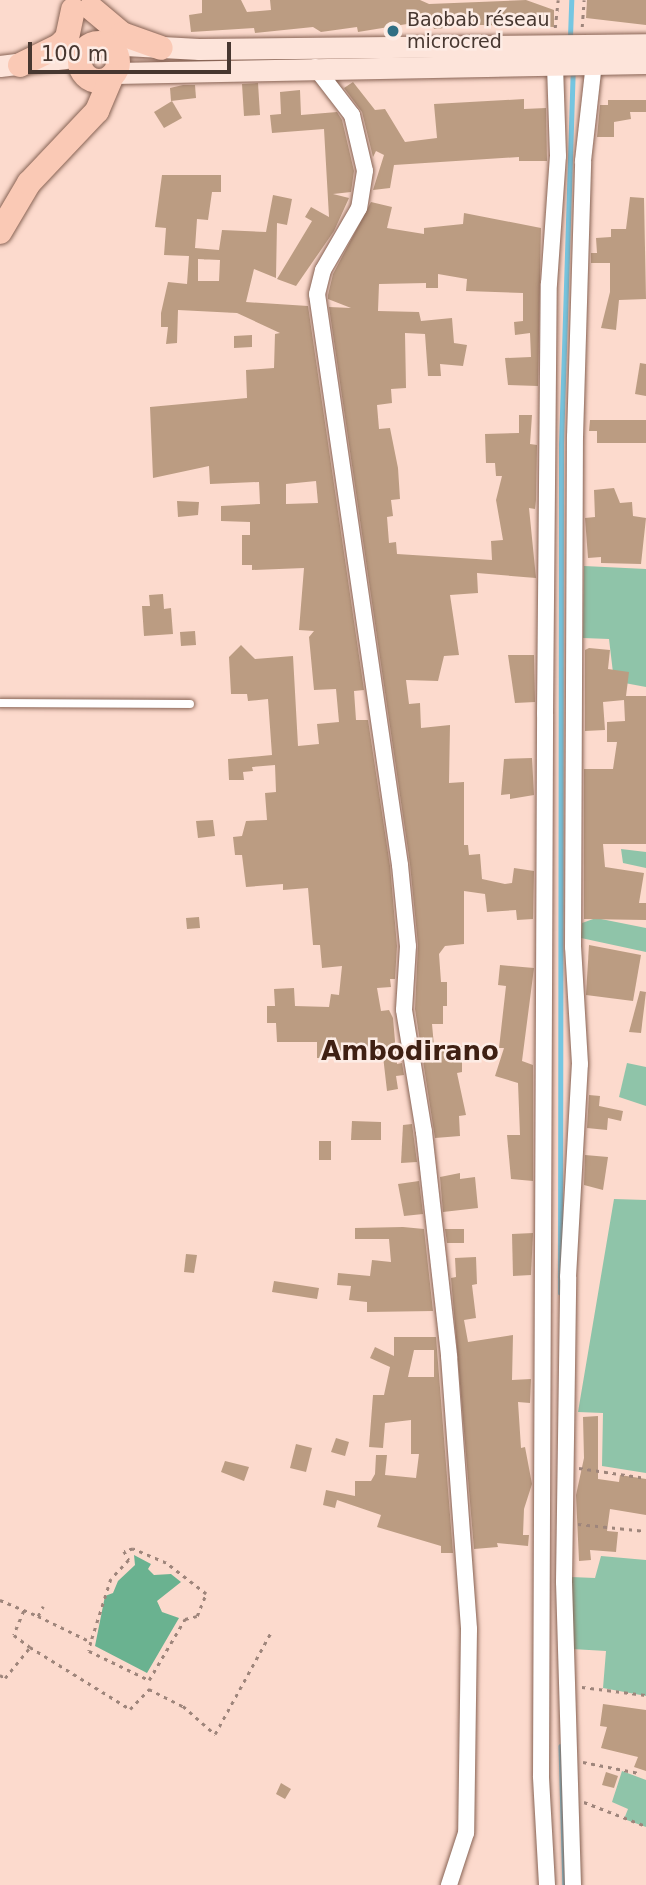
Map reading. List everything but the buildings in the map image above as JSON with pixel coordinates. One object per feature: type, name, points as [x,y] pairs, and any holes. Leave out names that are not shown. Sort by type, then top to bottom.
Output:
[{"type":"main road","points":[[81,4],[122,34],[161,48]]},
{"type":"main road","points":[[74,136],[84,104],[87,59],[81,4]]},
{"type":"main road","points":[[8,65],[59,46],[67,37],[81,4]]},
{"type":"main road","points":[[8,65],[87,59],[161,48],[554,48],[646,44]]},
{"type":"main road","points":[[589,47],[646,63]]},
{"type":"main road","points":[[87,59],[98,81],[113,74],[315,67],[554,48]]},
{"type":"main road","points":[[0,232],[29,183],[97,111],[113,74]]},
{"type":"street","points":[[573,1885],[566,1760],[565,1466],[568,1277],[580,1064],[573,947],[575,437],[589,47]]},
{"type":"street","points":[[547,1885],[541,1776],[545,714],[549,273],[558,156],[554,48]]},
{"type":"street","points":[[315,67],[352,115],[360,133],[365,171],[359,208],[323,270],[317,293],[400,865],[408,946],[405,1021],[424,1132],[449,1356],[470,1629],[466,1833],[449,1885]]},
{"type":"lane","points":[[0,703],[190,704]]},
{"type":"path","points":[[554,48],[558,0]]},
{"type":"path","points":[[584,0],[589,47]]},
{"type":"path","points":[[565,1466],[646,1478]]},
{"type":"path","points":[[565,1523],[646,1531]]},
{"type":"path","points":[[24,1611],[14,1635],[130,1709],[149,1689],[149,1680],[185,1619],[197,1616],[206,1594],[166,1563],[133,1549],[124,1551],[129,1560],[111,1579],[89,1651],[149,1680]]},
{"type":"path","points":[[0,1600],[91,1642]]},
{"type":"path","points":[[38,1616],[43,1606]]},
{"type":"path","points":[[149,1689],[183,1706],[215,1734],[271,1632]]},
{"type":"path","points":[[0,1675],[5,1678],[30,1647]]},
{"type":"path","points":[[565,1685],[646,1695]]},
{"type":"path","points":[[566,1760],[609,1764],[639,1773]]},
{"type":"path","points":[[567,1795],[646,1826]]},
{"type":"green space","points":[[584,566],[646,569],[646,687],[614,681],[609,639],[583,638]]},
{"type":"green space","points":[[621,849],[646,852],[646,868],[623,863]]},
{"type":"green space","points":[[596,918],[646,928],[646,952],[581,938],[582,923]]},
{"type":"green space","points":[[627,1063],[646,1067],[646,1106],[619,1097]]},
{"type":"green space","points":[[614,1199],[646,1200],[646,1473],[602,1466],[603,1413],[578,1412]]},
{"type":"green space","points":[[134,1555],[151,1564],[148,1569],[154,1575],[171,1574],[181,1582],[157,1601],[162,1612],[179,1618],[147,1673],[95,1646],[105,1596],[113,1593],[118,1581],[135,1565]]},
{"type":"green space","points":[[601,1556],[646,1560],[646,1696],[603,1688],[606,1651],[572,1649],[571,1577],[595,1578]]},
{"type":"green space","points":[[622,1771],[646,1780],[646,1827],[624,1819],[628,1809],[612,1802]]},
{"type":"waterway","points":[[570,37],[571,0]]},
{"type":"waterway","points":[[560,1293],[561,445],[573,70]]},
{"type":"waterway","points":[[561,1746],[565,1885]]},
{"type":"place","name":"Baobab réseau microcred","points":[[393,31]]},
{"type":"district","name":"Ambodirano","points":[[410,1052]]}]
